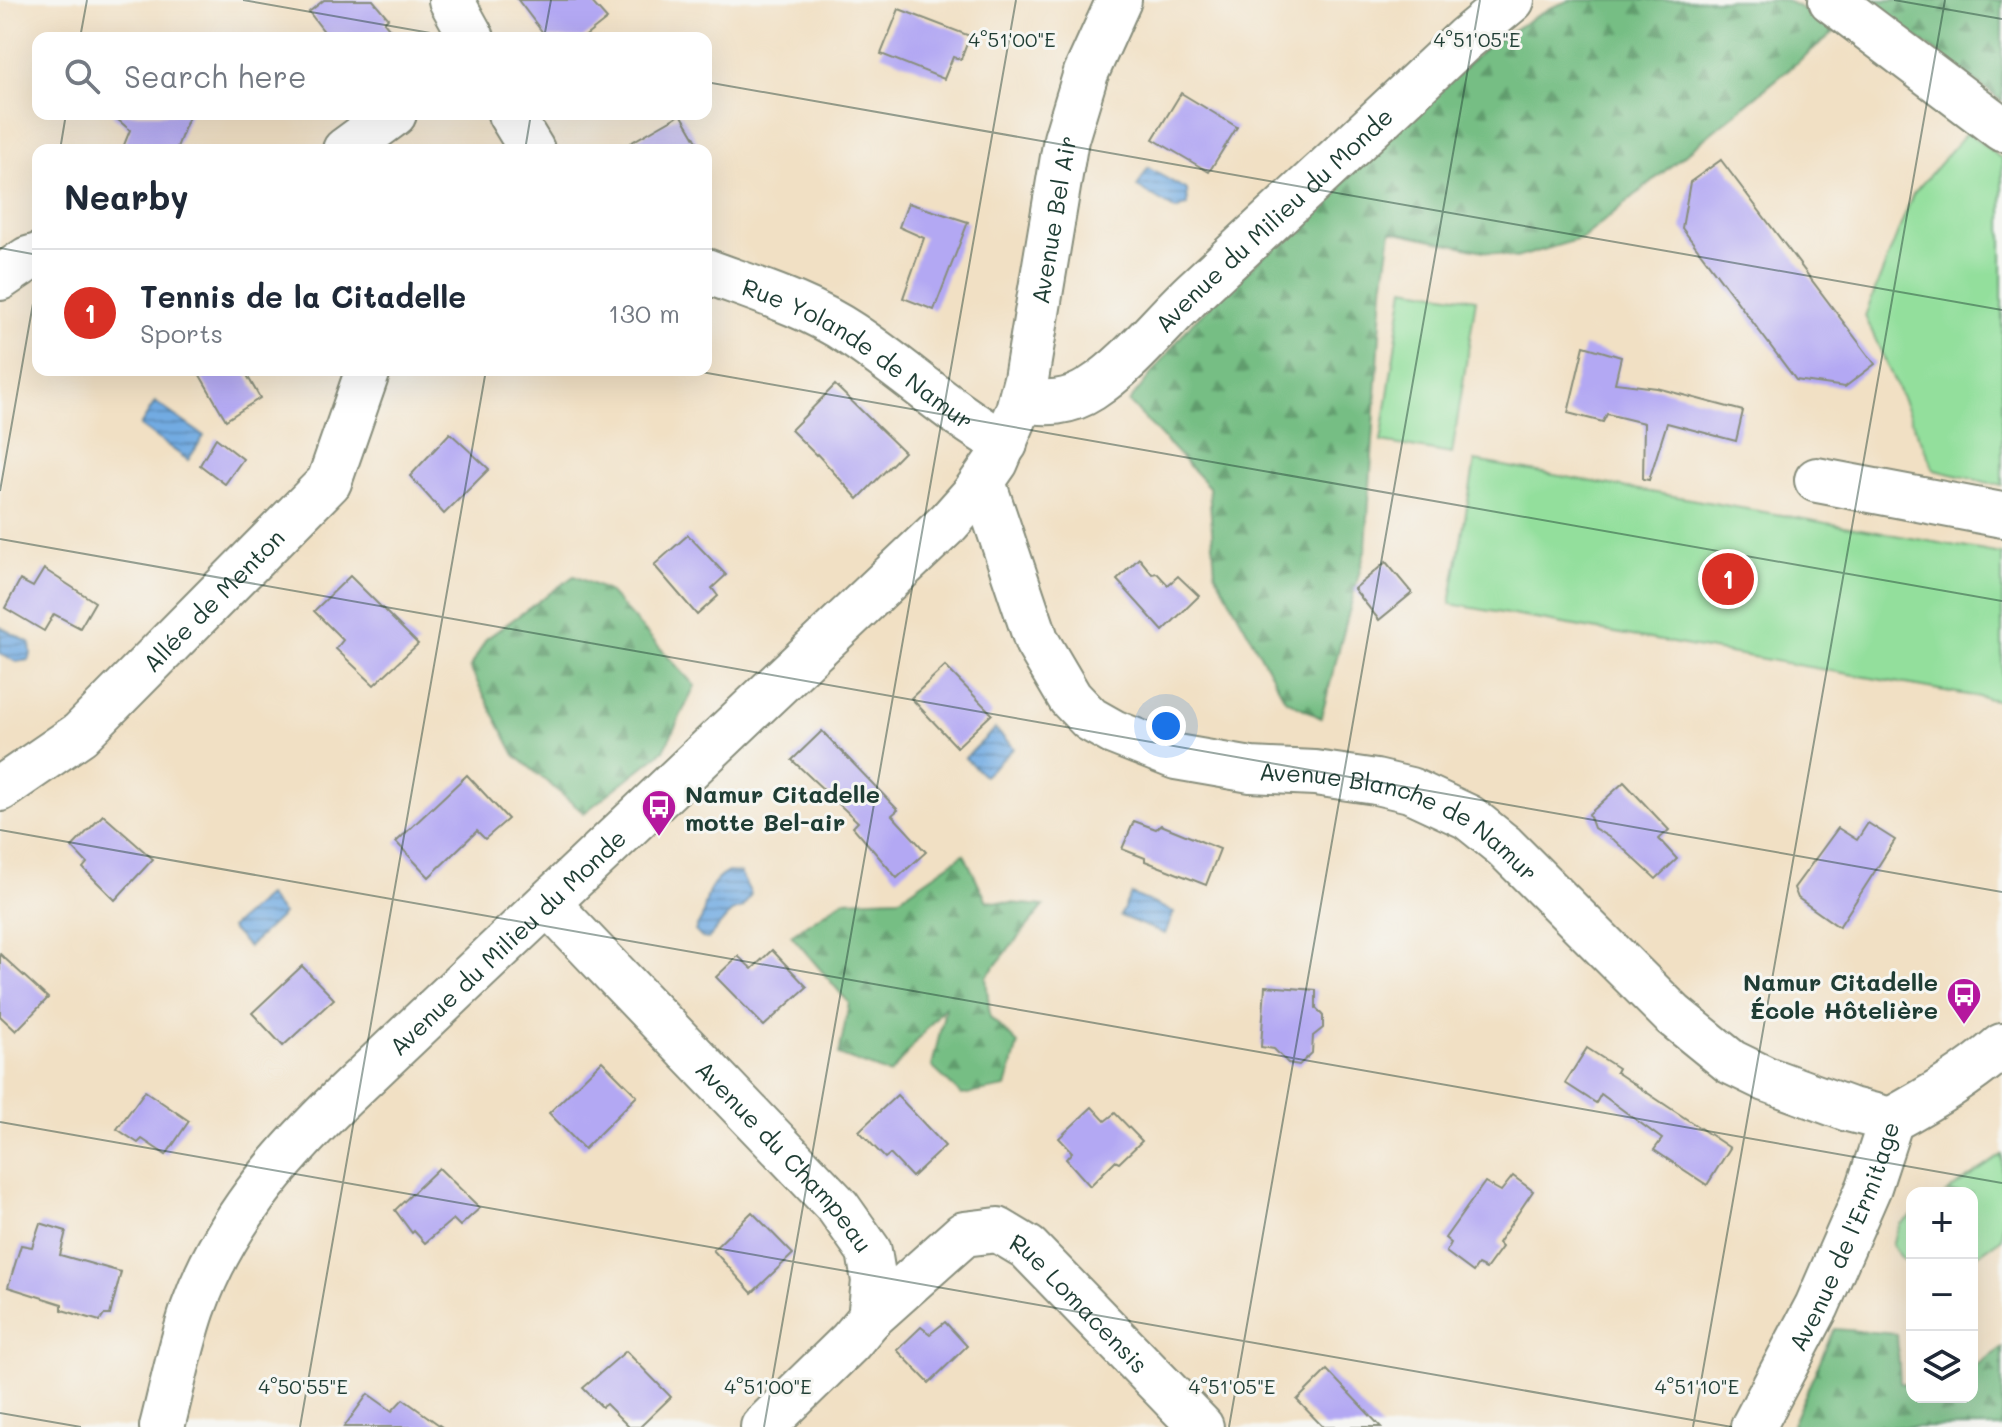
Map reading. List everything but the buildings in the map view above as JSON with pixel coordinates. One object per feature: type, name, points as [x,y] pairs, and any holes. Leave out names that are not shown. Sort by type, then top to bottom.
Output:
[{"type":"street","points":[[451,0],[469,32]]},
{"type":"street","name":"Avenue Bel Air","points":[[1005,444],[1021,400],[1066,139],[1086,73],[1119,0]]},
{"type":"street","name":"Avenue du Milieu du Monde","points":[[1021,400],[1054,403],[1069,400],[1107,377],[1465,39],[1512,0]]},
{"type":"street","points":[[1831,0],[2002,129]]},
{"type":"street","points":[[353,144],[386,120]]},
{"type":"street","points":[[514,120],[528,144]]},
{"type":"street","points":[[0,278],[32,258]]},
{"type":"street","name":"Rue Yolande de Namur","points":[[712,273],[823,317],[853,335],[969,424],[1005,444]]},
{"type":"street","name":"Allée de Menton","points":[[0,789],[80,734],[329,482],[366,376]]},
{"type":"street","name":"Avenue du Milieu du Monde","points":[[162,1427],[192,1311],[202,1286],[226,1237],[282,1159],[319,1120],[949,522],[983,482],[1005,444]]},
{"type":"street","points":[[1817,480],[2002,515]]},
{"type":"street","name":"Avenue Blanche de Namur","points":[[983,482],[1037,642],[1070,698],[1090,719],[1113,732],[1176,757],[1251,770],[1315,773],[1376,782],[1410,790],[1468,817],[1504,846],[1673,1015],[1731,1062],[1766,1079],[1891,1120]]},
{"type":"street","name":"Avenue du Champeau","points":[[548,904],[838,1207],[869,1251],[874,1281],[870,1318]]},
{"type":"street","name":"Avenue de l'Ermitage","points":[[1753,1427],[1817,1306],[1869,1187],[1891,1120],[1995,1062]]},
{"type":"street","name":"Rue Lomacensis","points":[[870,1318],[964,1234],[998,1230],[1028,1248],[1201,1427]]},
{"type":"street","points":[[763,1427],[850,1342],[870,1318]]},
{"type":"green space","points":[[1570,0],[1786,0],[1839,28],[1583,238],[1516,258],[1391,231],[1383,289],[1366,547],[1321,718],[1285,699],[1215,573],[1209,487],[1129,402],[1192,323],[1487,46],[1548,9]]},
{"type":"green space","points":[[1864,0],[2002,0],[2002,101],[1876,7]]},
{"type":"green space","points":[[1967,132],[2002,159],[2002,486],[1934,470],[1865,316],[1913,194]]},
{"type":"green space","points":[[1404,288],[1476,299],[1452,454],[1381,442]]},
{"type":"green space","points":[[1475,461],[2002,554],[2002,701],[1450,604]]},
{"type":"green space","points":[[574,576],[608,591],[695,686],[664,750],[584,813],[515,755],[470,668],[486,639]]},
{"type":"green space","points":[[964,854],[987,901],[1044,906],[986,977],[990,1017],[1018,1044],[1006,1087],[962,1095],[932,1067],[946,1005],[890,1074],[839,1055],[849,1003],[791,935],[844,900],[900,898]]},
{"type":"green space","points":[[2002,1155],[2002,1238],[1978,1255],[1978,1187],[1955,1187]]},
{"type":"green space","points":[[1906,1220],[1906,1264],[1892,1245],[1900,1224]]},
{"type":"green space","points":[[1834,1329],[1897,1334],[1900,1383],[1906,1384],[1906,1403],[1978,1403],[1978,1364],[2002,1348],[2002,1427],[1791,1427]]},
{"type":"water","points":[[1148,168],[1187,190],[1188,205],[1176,210],[1137,187]]},
{"type":"water","points":[[155,402],[204,436],[188,460],[140,426]]},
{"type":"water","points":[[0,627],[30,643],[28,660],[16,662],[0,653]]},
{"type":"water","points":[[995,729],[1014,748],[984,776],[965,758]]},
{"type":"water","points":[[728,872],[740,873],[751,894],[743,908],[731,912],[708,939],[702,938],[695,931],[708,895],[717,880]]},
{"type":"water","points":[[1131,894],[1174,912],[1165,934],[1120,916]]},
{"type":"water","points":[[267,896],[283,914],[248,947],[230,928]]},
{"type":"place","name":"Tennis de la Citadelle","points":[[1728,579]]},
{"type":"place","name":"Namur Citadelle motte Bel-air","points":[[659,838]]},
{"type":"place","name":"Namur Citadelle École Hôtelière","points":[[1964,1026]]}]
